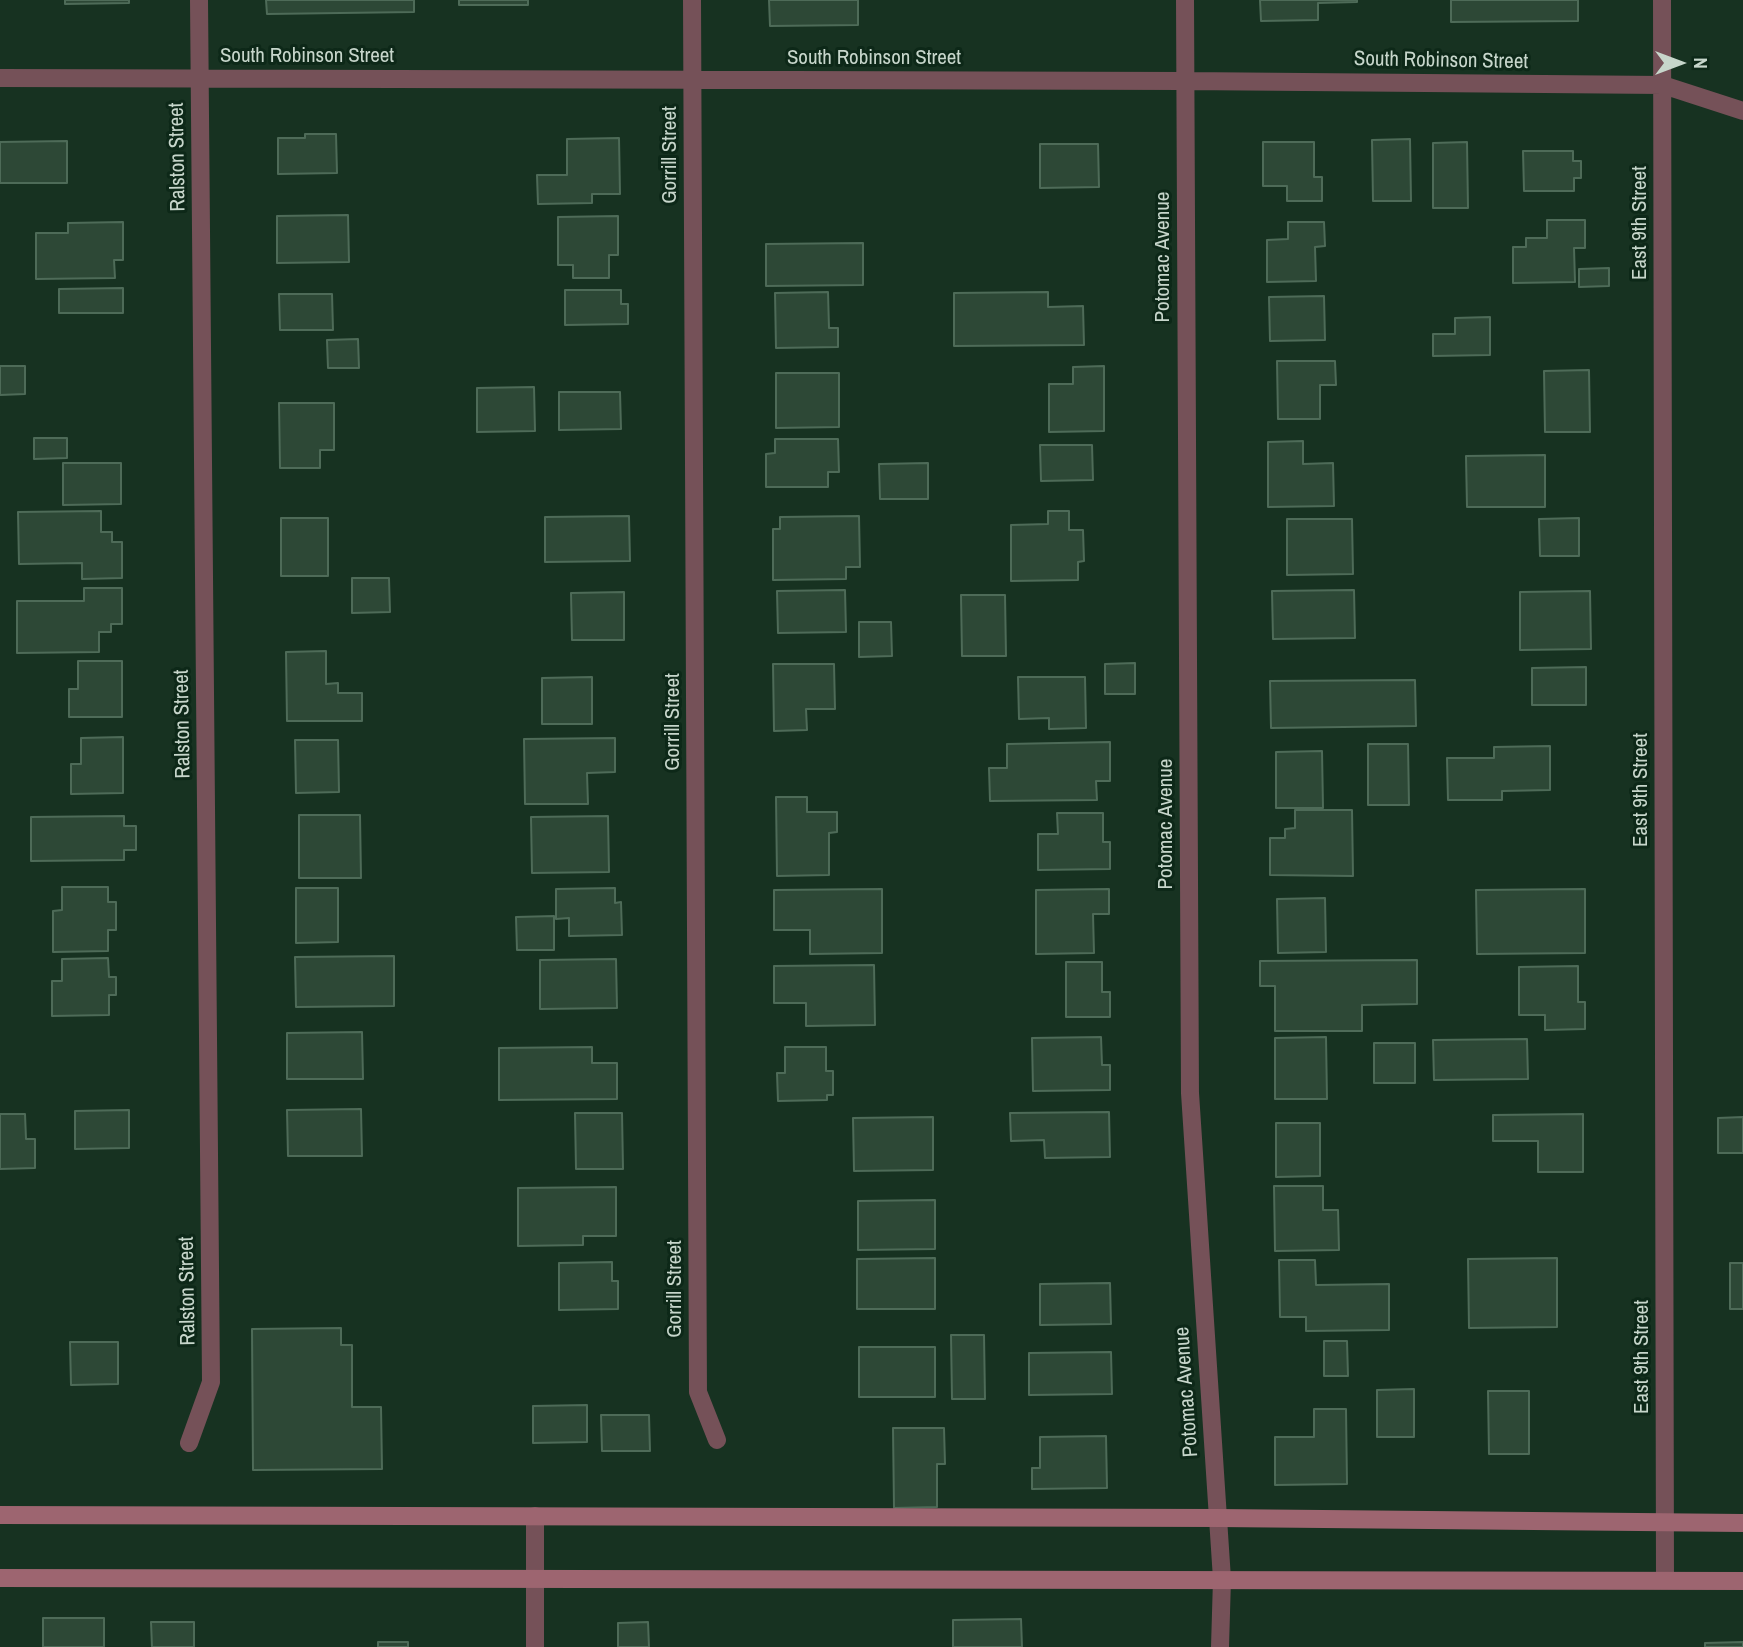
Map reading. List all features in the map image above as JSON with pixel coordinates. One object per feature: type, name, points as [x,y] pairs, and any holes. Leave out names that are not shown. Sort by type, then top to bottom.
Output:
[{"type":"street","name":"Ralston Street","points":[[189,1443],[211,1382],[199,0]]},
{"type":"street","name":"Gorrill Street","points":[[692,0],[698,1392],[717,1440]]},
{"type":"street","name":"Potomac Avenue","points":[[1185,0],[1190,1093],[1222,1579],[1220,1647]]},
{"type":"street","name":"East 9th Street","points":[[1662,0],[1665,1580]]},
{"type":"street","name":"South Robinson Street","points":[[0,78],[1662,85],[1743,111]]},
{"type":"street","points":[[0,1515],[1218,1518],[1743,1523]]},
{"type":"street","points":[[535,1516],[535,1647]]},
{"type":"street","points":[[0,1578],[1743,1581]]},
{"type":"building","points":[[65,0],[129,0],[129,3],[65,4]]},
{"type":"building","points":[[266,0],[414,0],[414,12],[267,14]]},
{"type":"building","points":[[459,0],[528,0],[528,5],[459,5]]},
{"type":"building","points":[[769,0],[858,0],[858,25],[770,26]]},
{"type":"building","points":[[1260,0],[1357,2],[1318,3],[1318,20],[1261,21]]},
{"type":"building","points":[[1451,0],[1578,0],[1578,21],[1451,22]]},
{"type":"building","points":[[305,134],[336,134],[337,173],[278,174],[278,138],[305,138]]},
{"type":"building","points":[[619,138],[620,194],[592,194],[592,203],[538,204],[537,175],[567,175],[567,139]]},
{"type":"building","points":[[1410,139],[1411,201],[1373,201],[1372,140]]},
{"type":"building","points":[[67,141],[67,183],[0,183],[0,142]]},
{"type":"building","points":[[1263,142],[1314,142],[1314,177],[1322,177],[1322,201],[1287,201],[1287,186],[1263,186]]},
{"type":"building","points":[[1467,142],[1468,208],[1433,208],[1433,143]]},
{"type":"building","points":[[1040,144],[1098,144],[1099,187],[1040,188]]},
{"type":"building","points":[[1523,151],[1573,151],[1573,161],[1581,161],[1581,178],[1574,178],[1574,191],[1524,191]]},
{"type":"building","points":[[348,215],[349,262],[277,263],[277,216]]},
{"type":"building","points":[[618,216],[618,255],[609,255],[609,278],[573,278],[573,265],[558,265],[558,217]]},
{"type":"building","points":[[1547,220],[1585,220],[1585,248],[1574,248],[1575,282],[1513,283],[1513,247],[1526,247],[1526,238],[1547,238]]},
{"type":"building","points":[[123,222],[123,260],[114,260],[115,278],[36,279],[36,233],[68,233],[68,223]]},
{"type":"building","points":[[1288,222],[1324,222],[1325,246],[1315,247],[1316,281],[1267,282],[1267,240],[1288,239]]},
{"type":"building","points":[[863,243],[863,285],[766,286],[766,244]]},
{"type":"building","points":[[1609,268],[1609,286],[1579,287],[1579,269]]},
{"type":"building","points":[[123,288],[123,313],[59,313],[59,289]]},
{"type":"building","points":[[565,290],[621,290],[621,304],[628,304],[628,324],[565,325]]},
{"type":"building","points":[[828,292],[829,328],[838,328],[838,347],[776,348],[775,293]]},
{"type":"building","points":[[1048,292],[1048,307],[1083,306],[1084,345],[954,346],[954,293]]},
{"type":"building","points":[[279,294],[332,294],[333,330],[280,330]]},
{"type":"building","points":[[1324,296],[1325,340],[1270,341],[1269,297]]},
{"type":"building","points":[[1490,317],[1490,355],[1433,356],[1433,334],[1455,334],[1455,318]]},
{"type":"building","points":[[358,339],[359,368],[328,368],[327,340]]},
{"type":"building","points":[[1277,361],[1335,361],[1336,385],[1320,385],[1320,419],[1278,419]]},
{"type":"building","points":[[0,366],[25,366],[25,394],[0,395]]},
{"type":"building","points":[[1104,366],[1104,431],[1049,432],[1049,384],[1073,384],[1073,367]]},
{"type":"building","points":[[1589,370],[1590,432],[1545,432],[1544,371]]},
{"type":"building","points":[[776,373],[839,373],[839,427],[776,428]]},
{"type":"building","points":[[534,387],[535,431],[477,432],[477,388]]},
{"type":"building","points":[[559,392],[620,392],[621,429],[559,430]]},
{"type":"building","points":[[279,403],[334,403],[334,450],[320,450],[320,468],[280,468]]},
{"type":"building","points":[[34,438],[67,438],[67,458],[34,459]]},
{"type":"building","points":[[775,439],[838,439],[839,472],[828,472],[828,487],[766,487],[766,454],[775,453]]},
{"type":"building","points":[[1303,441],[1303,464],[1333,463],[1334,506],[1268,507],[1268,442]]},
{"type":"building","points":[[1040,445],[1092,445],[1093,480],[1041,481]]},
{"type":"building","points":[[1545,455],[1545,507],[1467,507],[1466,456]]},
{"type":"building","points":[[63,463],[121,463],[121,504],[63,505]]},
{"type":"building","points":[[928,463],[928,499],[880,499],[879,464]]},
{"type":"building","points":[[101,511],[101,532],[112,532],[112,542],[122,542],[122,578],[82,579],[82,563],[19,564],[18,512]]},
{"type":"building","points":[[1048,511],[1069,511],[1069,530],[1083,530],[1084,561],[1078,562],[1078,580],[1011,581],[1011,525],[1048,524]]},
{"type":"building","points":[[629,516],[630,561],[545,562],[545,517]]},
{"type":"building","points":[[859,516],[860,567],[846,567],[846,579],[773,580],[773,529],[780,529],[780,517]]},
{"type":"building","points":[[281,518],[328,518],[328,576],[281,576]]},
{"type":"building","points":[[1579,518],[1579,556],[1540,556],[1539,519]]},
{"type":"building","points":[[1287,519],[1352,519],[1353,574],[1287,575]]},
{"type":"building","points":[[352,578],[389,578],[390,612],[352,613]]},
{"type":"building","points":[[84,588],[122,588],[122,624],[111,624],[111,632],[99,632],[99,652],[17,653],[17,601],[84,601]]},
{"type":"building","points":[[845,590],[846,632],[778,633],[777,591]]},
{"type":"building","points":[[1354,590],[1355,638],[1273,639],[1272,591]]},
{"type":"building","points":[[1590,591],[1591,649],[1520,650],[1520,592]]},
{"type":"building","points":[[624,592],[624,640],[572,640],[571,593]]},
{"type":"building","points":[[961,595],[1005,595],[1006,656],[962,656]]},
{"type":"building","points":[[859,622],[891,622],[892,656],[859,657]]},
{"type":"building","points":[[326,651],[326,684],[338,683],[338,693],[362,693],[362,721],[287,721],[286,652]]},
{"type":"building","points":[[78,661],[122,661],[122,717],[69,717],[69,689],[78,689]]},
{"type":"building","points":[[1135,663],[1135,694],[1105,694],[1105,664]]},
{"type":"building","points":[[773,664],[834,664],[835,709],[806,709],[807,730],[774,731]]},
{"type":"building","points":[[1586,667],[1586,705],[1532,705],[1532,668]]},
{"type":"building","points":[[592,677],[592,724],[542,724],[542,678]]},
{"type":"building","points":[[1018,677],[1085,677],[1086,728],[1049,729],[1049,718],[1019,719]]},
{"type":"building","points":[[1415,680],[1416,726],[1271,728],[1270,681]]},
{"type":"building","points":[[123,737],[123,793],[71,794],[71,764],[81,764],[81,738]]},
{"type":"building","points":[[615,738],[615,772],[587,773],[588,804],[525,804],[524,739]]},
{"type":"building","points":[[295,740],[338,740],[339,792],[296,793]]},
{"type":"building","points":[[1110,742],[1110,781],[1096,781],[1097,800],[990,801],[989,768],[1007,768],[1007,744]]},
{"type":"building","points":[[1368,744],[1408,744],[1409,805],[1368,805]]},
{"type":"building","points":[[1550,746],[1550,790],[1502,791],[1502,800],[1448,800],[1447,758],[1494,758],[1494,747]]},
{"type":"building","points":[[1322,751],[1323,808],[1276,808],[1276,752]]},
{"type":"building","points":[[776,797],[807,797],[807,812],[837,812],[837,832],[829,833],[829,875],[777,876]]},
{"type":"building","points":[[1295,810],[1352,810],[1353,876],[1270,875],[1270,838],[1285,838],[1285,829],[1295,828]]},
{"type":"building","points":[[1057,813],[1103,813],[1103,842],[1110,842],[1110,869],[1038,870],[1038,834],[1058,834]]},
{"type":"building","points":[[299,815],[360,815],[361,878],[299,878]]},
{"type":"building","points":[[124,816],[124,826],[136,826],[136,850],[124,850],[124,860],[31,861],[31,817]]},
{"type":"building","points":[[608,816],[609,872],[532,873],[531,817]]},
{"type":"building","points":[[62,887],[108,887],[108,902],[116,902],[116,930],[108,930],[108,951],[53,952],[53,911],[62,910]]},
{"type":"building","points":[[296,888],[338,888],[338,942],[296,943]]},
{"type":"building","points":[[615,888],[615,903],[621,902],[622,935],[569,936],[569,918],[556,919],[556,889]]},
{"type":"building","points":[[882,889],[882,953],[810,954],[810,930],[774,930],[774,890]]},
{"type":"building","points":[[1109,889],[1109,914],[1093,914],[1094,953],[1036,954],[1036,890]]},
{"type":"building","points":[[1585,889],[1585,953],[1477,954],[1476,890]]},
{"type":"building","points":[[1325,898],[1326,952],[1278,953],[1277,899]]},
{"type":"building","points":[[554,916],[554,950],[517,950],[516,917]]},
{"type":"building","points":[[394,956],[394,1006],[296,1007],[295,957]]},
{"type":"building","points":[[108,958],[109,977],[116,977],[116,995],[109,995],[109,1015],[52,1016],[52,981],[62,981],[62,959]]},
{"type":"building","points":[[616,959],[617,1008],[540,1009],[540,960]]},
{"type":"building","points":[[1417,960],[1417,1004],[1362,1005],[1362,1031],[1275,1031],[1275,986],[1260,986],[1260,961]]},
{"type":"building","points":[[1066,962],[1102,962],[1102,992],[1110,992],[1110,1017],[1066,1017]]},
{"type":"building","points":[[874,965],[875,1025],[806,1026],[806,1003],[774,1003],[774,966]]},
{"type":"building","points":[[1578,966],[1578,1002],[1585,1002],[1585,1029],[1545,1030],[1545,1015],[1519,1015],[1519,967]]},
{"type":"building","points":[[362,1032],[363,1079],[287,1079],[287,1033]]},
{"type":"building","points":[[1101,1037],[1102,1065],[1110,1065],[1110,1090],[1033,1091],[1032,1038]]},
{"type":"building","points":[[1326,1037],[1327,1099],[1275,1099],[1275,1038]]},
{"type":"building","points":[[1527,1039],[1528,1079],[1434,1080],[1433,1040]]},
{"type":"building","points":[[1374,1043],[1415,1043],[1415,1083],[1374,1083]]},
{"type":"building","points":[[592,1047],[592,1063],[617,1063],[617,1099],[499,1100],[499,1048]]},
{"type":"building","points":[[785,1047],[826,1047],[826,1071],[833,1071],[833,1095],[827,1095],[827,1100],[778,1101],[777,1073],[785,1073]]},
{"type":"building","points":[[361,1109],[362,1156],[288,1156],[287,1110]]},
{"type":"building","points":[[129,1110],[129,1148],[75,1149],[75,1111]]},
{"type":"building","points":[[1109,1112],[1110,1157],[1045,1158],[1044,1140],[1011,1141],[1010,1113]]},
{"type":"building","points":[[575,1113],[622,1113],[623,1169],[576,1169]]},
{"type":"building","points":[[0,1114],[25,1114],[26,1139],[35,1139],[35,1168],[0,1169]]},
{"type":"building","points":[[1583,1114],[1583,1172],[1538,1172],[1538,1141],[1493,1141],[1493,1115]]},
{"type":"building","points":[[933,1117],[933,1170],[854,1171],[853,1118]]},
{"type":"building","points":[[1743,1117],[1743,1153],[1718,1153],[1718,1118]]},
{"type":"building","points":[[1276,1123],[1320,1123],[1320,1176],[1276,1177]]},
{"type":"building","points":[[1274,1186],[1323,1186],[1323,1210],[1338,1210],[1339,1250],[1275,1251]]},
{"type":"building","points":[[616,1187],[616,1236],[583,1236],[583,1245],[518,1246],[518,1188]]},
{"type":"building","points":[[935,1200],[935,1249],[858,1250],[858,1201]]},
{"type":"building","points":[[935,1258],[935,1309],[857,1309],[857,1259]]},
{"type":"building","points":[[1557,1258],[1557,1327],[1469,1328],[1468,1259]]},
{"type":"building","points":[[1279,1260],[1315,1260],[1316,1285],[1389,1284],[1389,1330],[1306,1331],[1306,1317],[1280,1317]]},
{"type":"building","points":[[612,1262],[612,1281],[618,1281],[618,1309],[559,1310],[559,1263]]},
{"type":"building","points":[[1730,1263],[1743,1263],[1743,1309],[1730,1309]]},
{"type":"building","points":[[1110,1283],[1111,1324],[1040,1325],[1040,1284]]},
{"type":"building","points":[[341,1328],[341,1345],[352,1345],[352,1407],[381,1407],[382,1469],[253,1470],[252,1329]]},
{"type":"building","points":[[951,1335],[984,1335],[985,1399],[952,1399]]},
{"type":"building","points":[[1324,1341],[1347,1341],[1348,1376],[1324,1376]]},
{"type":"building","points":[[70,1342],[118,1342],[118,1384],[71,1385]]},
{"type":"building","points":[[859,1347],[935,1347],[935,1397],[859,1397]]},
{"type":"building","points":[[1111,1352],[1112,1394],[1029,1395],[1029,1353]]},
{"type":"building","points":[[1414,1389],[1414,1437],[1377,1437],[1377,1390]]},
{"type":"building","points":[[1488,1391],[1529,1391],[1529,1454],[1489,1454]]},
{"type":"building","points":[[587,1405],[587,1442],[533,1443],[533,1406]]},
{"type":"building","points":[[1314,1409],[1346,1409],[1347,1484],[1275,1485],[1275,1437],[1314,1437]]},
{"type":"building","points":[[601,1415],[649,1415],[650,1451],[602,1451]]},
{"type":"building","points":[[893,1428],[944,1428],[945,1464],[937,1464],[937,1507],[894,1508]]},
{"type":"building","points":[[1106,1436],[1107,1488],[1032,1489],[1032,1468],[1040,1468],[1040,1437]]},
{"type":"building","points":[[43,1618],[104,1618],[104,1647],[43,1647]]},
{"type":"building","points":[[1021,1619],[1022,1647],[953,1647],[953,1620]]},
{"type":"building","points":[[151,1622],[194,1622],[194,1647],[152,1647]]},
{"type":"building","points":[[648,1622],[649,1647],[618,1647],[618,1623]]},
{"type":"building","points":[[378,1642],[408,1642],[408,1647],[378,1647]]},
{"type":"building","points":[[1743,1642],[1743,1647],[1705,1647],[1705,1643]]}]
